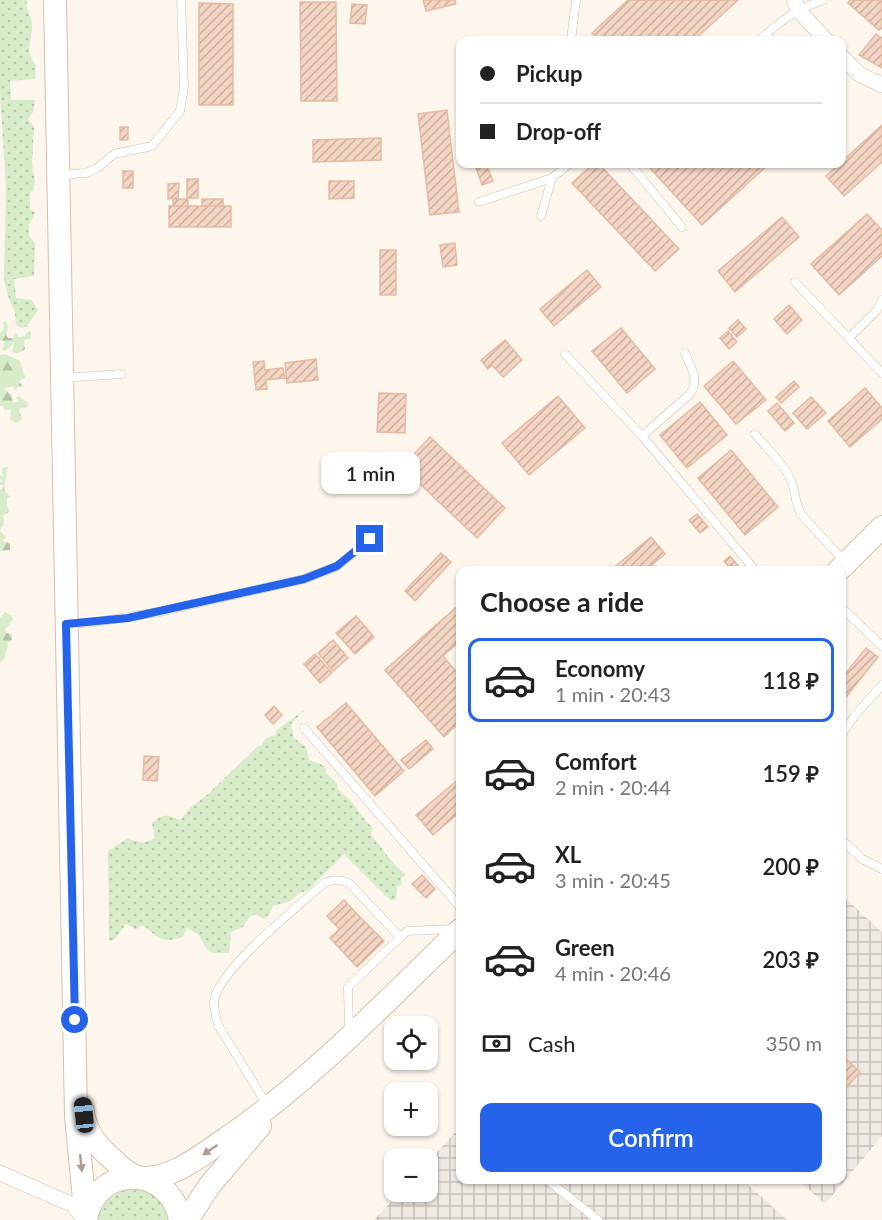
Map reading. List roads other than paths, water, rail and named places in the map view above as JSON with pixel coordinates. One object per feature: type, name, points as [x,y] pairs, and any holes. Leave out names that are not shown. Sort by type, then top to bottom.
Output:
[{"type":"street","points":[[56,0],[76,1116],[85,1209]]},
{"type":"street","points":[[796,5],[823,36]]},
{"type":"street","points":[[846,61],[859,74],[882,85]]},
{"type":"street","points":[[842,566],[880,533]]},
{"type":"street","points":[[85,1209],[115,1181],[157,1176],[182,1167],[241,1129],[291,1090],[456,933]]},
{"type":"street","points":[[75,1042],[84,1115],[89,1131],[108,1155],[125,1170],[157,1184],[170,1195],[178,1210],[180,1220]]},
{"type":"street","points":[[187,1220],[210,1185],[291,1090]]},
{"type":"street","points":[[0,1173],[85,1209]]},
{"type":"lane","points":[[58,175],[86,173],[97,168],[114,154],[152,146],[180,111],[184,87],[181,0]]},
{"type":"lane","points":[[572,36],[576,0]]},
{"type":"lane","points":[[764,36],[796,5],[823,0]]},
{"type":"lane","points":[[479,202],[552,178],[563,168]]},
{"type":"lane","points":[[633,168],[682,227]]},
{"type":"lane","points":[[541,216],[552,178]]},
{"type":"lane","points":[[795,282],[882,373]]},
{"type":"lane","points":[[849,338],[869,320],[882,300]]},
{"type":"lane","points":[[642,436],[690,394],[695,386],[695,378],[685,353]]},
{"type":"lane","points":[[565,354],[642,436],[752,566]]},
{"type":"lane","points":[[62,378],[122,374]]},
{"type":"lane","points":[[755,434],[789,475],[801,514],[842,566]]},
{"type":"lane","points":[[66,624],[128,618],[304,579],[337,566],[370,539]]},
{"type":"lane","points":[[846,613],[882,646]]},
{"type":"lane","points":[[846,728],[882,685]]},
{"type":"lane","points":[[304,729],[456,902]]},
{"type":"lane","points":[[846,844],[862,859],[882,869]]},
{"type":"lane","points":[[269,1108],[218,1025],[214,1000],[228,974],[241,959],[324,883],[332,880],[349,883],[400,937]]},
{"type":"lane","points":[[349,1035],[348,987],[407,932],[456,929]]},
{"type":"lane","points":[[552,1184],[598,1220]]}]
